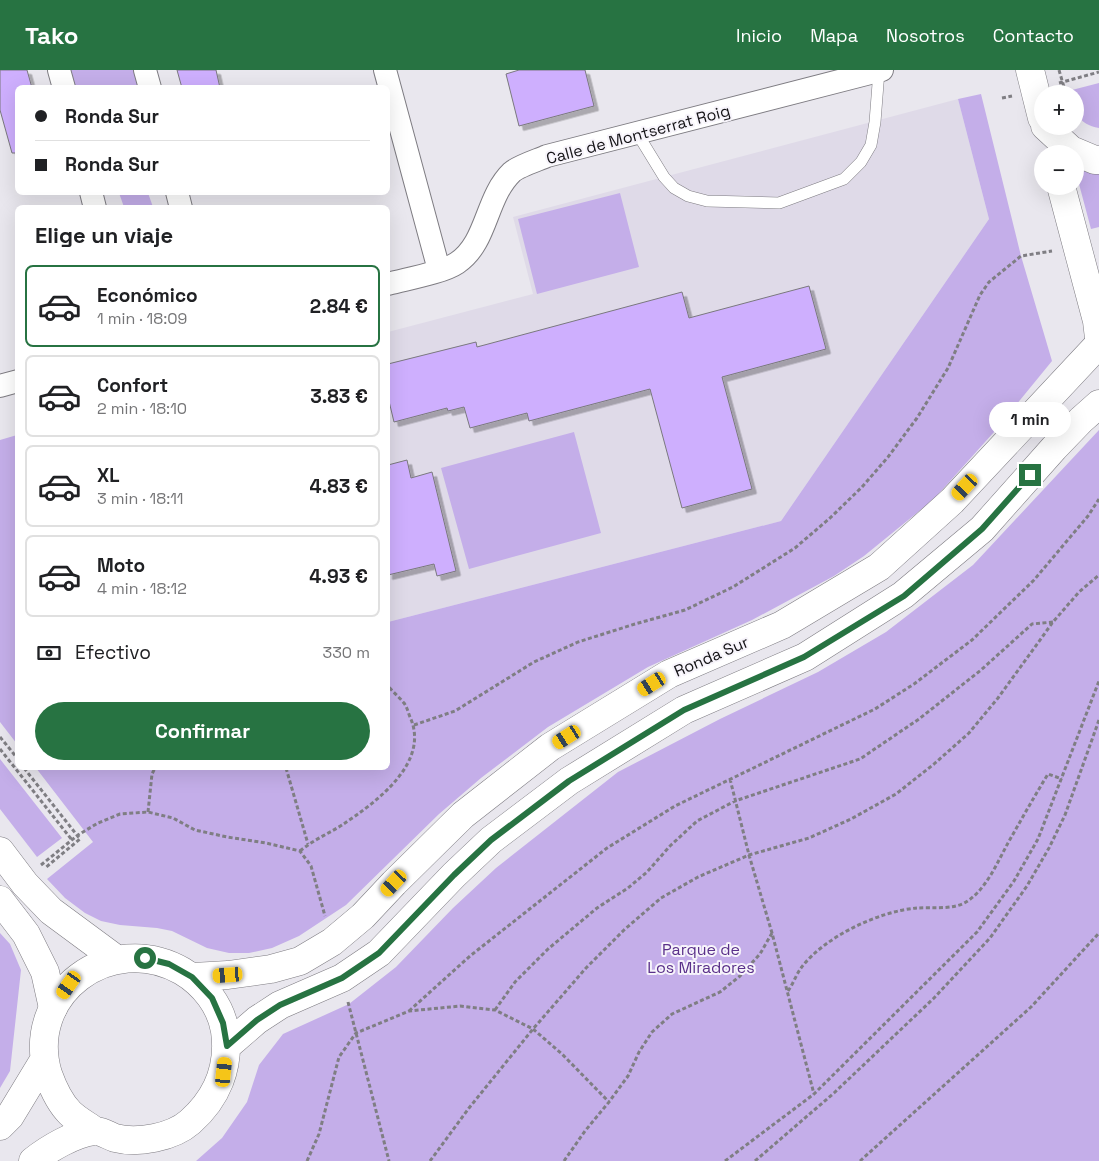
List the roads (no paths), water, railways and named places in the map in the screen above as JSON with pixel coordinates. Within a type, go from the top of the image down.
[{"type":"main road","points":[[1030,70],[1034,86]]},
{"type":"main road","points":[[1055,135],[1071,150],[1099,160]]},
{"type":"main road","points":[[1063,195],[1097,321],[1099,338]]},
{"type":"main road","name":"Ronda Sur","points":[[192,977],[228,975],[271,969],[300,961],[332,942],[363,916],[463,815],[550,747],[669,674],[782,625],[879,567],[952,501],[1099,344]]},
{"type":"main road","points":[[227,1046],[257,1020],[280,1005],[342,978],[379,953],[454,875],[491,840],[569,781],[684,710],[804,657],[904,596],[982,529],[1054,448],[1099,404]]},
{"type":"main road","points":[[0,851],[25,884],[51,911],[116,959]]},
{"type":"main road","points":[[0,900],[26,934],[45,972],[53,1008]]},
{"type":"main road","points":[[145,958],[169,964],[192,977],[212,998],[223,1023],[227,1046],[224,1072],[212,1098],[189,1123],[166,1135],[141,1140],[116,1138],[95,1131],[70,1113],[54,1090],[44,1060],[44,1035],[53,1008],[69,985],[93,968],[116,959],[145,958]]},
{"type":"main road","points":[[0,1126],[10,1116],[44,1060]]},
{"type":"main road","points":[[33,1161],[70,1139],[95,1131]]},
{"type":"street","points":[[59,70],[63,85]]},
{"type":"street","points":[[145,70],[149,85]]},
{"type":"street","points":[[385,70],[389,85]]},
{"type":"street","name":"Calle de Montserrat Roig","points":[[390,283],[456,264],[478,240],[494,198],[513,171],[547,156],[881,70]]},
{"type":"street","points":[[390,89],[439,270]]},
{"type":"street","points":[[0,386],[15,382]]},
{"type":"lane","points":[[637,133],[664,177],[674,188],[688,196],[707,201],[779,203],[844,178],[861,162],[871,145],[881,70]]},
{"type":"park label","name":"Parque de Los Miradores","points":[[701,958]]}]
